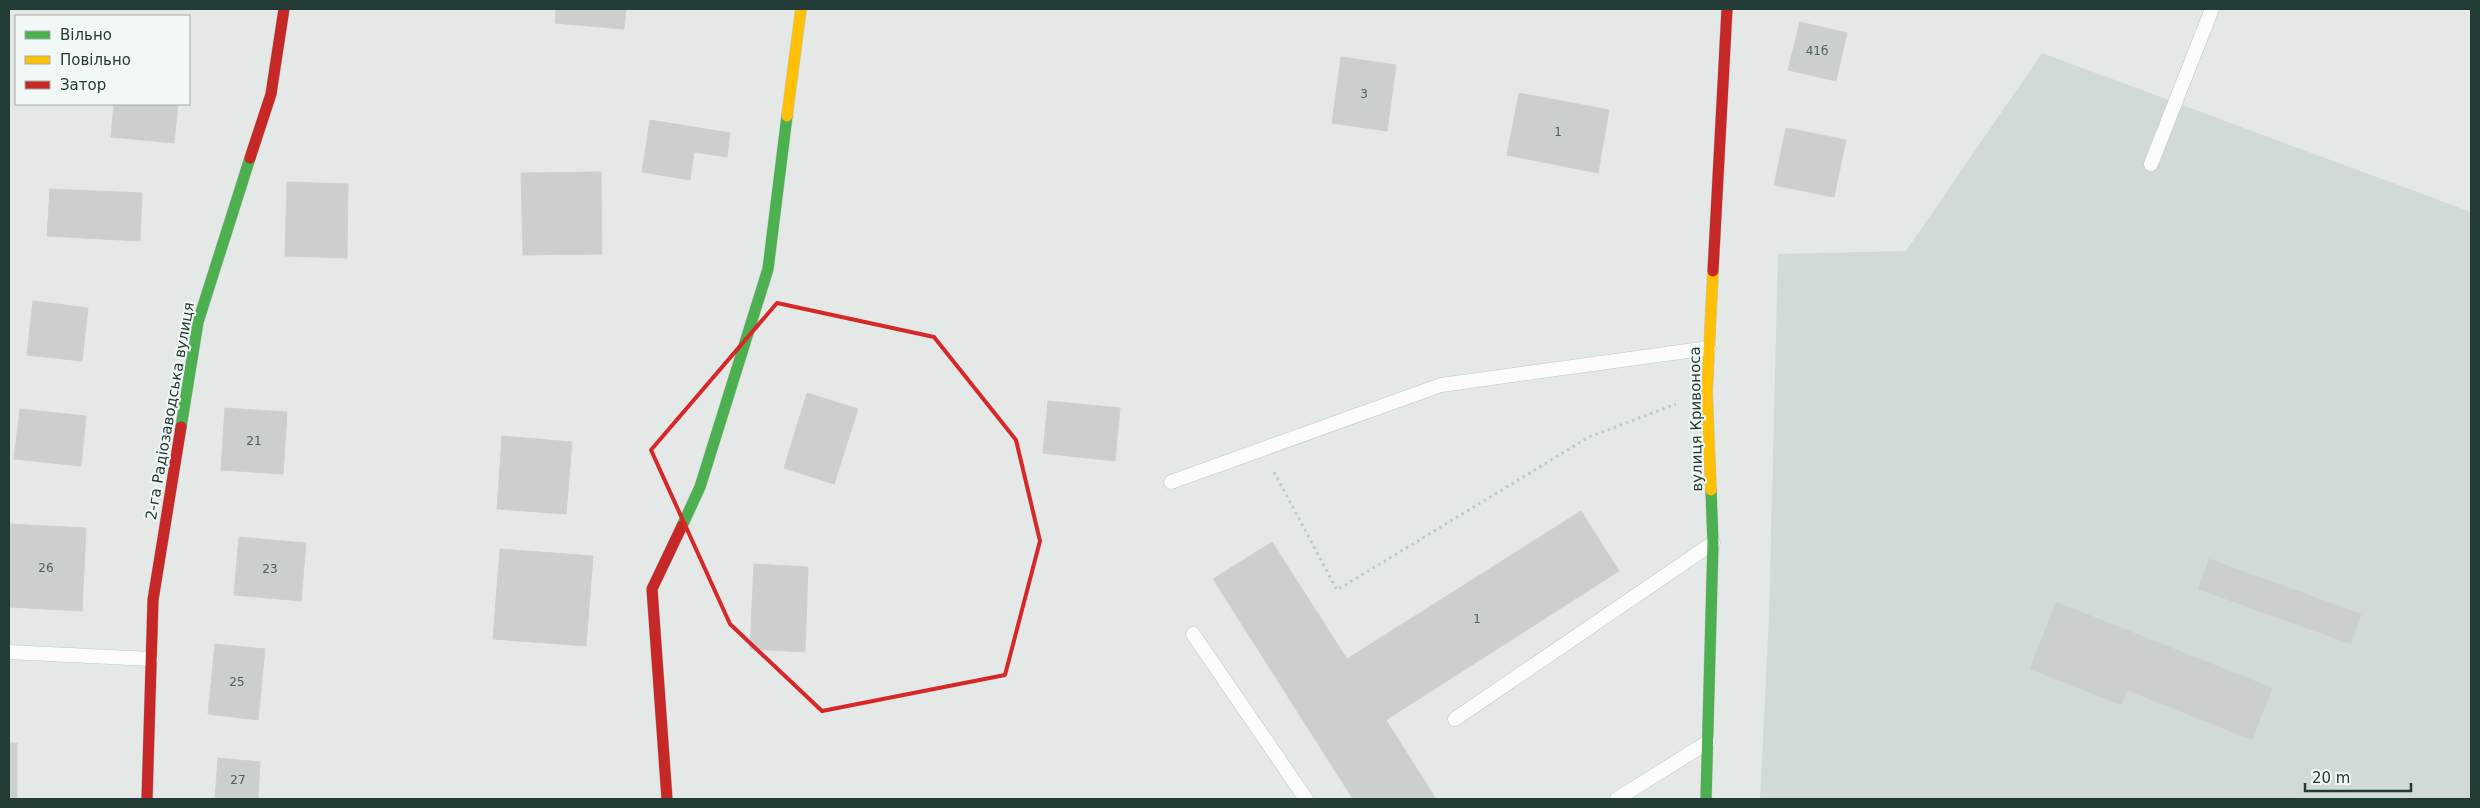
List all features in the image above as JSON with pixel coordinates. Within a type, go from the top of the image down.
[{"type":"street","name":"2-га Радіозаводська вулиця","points":[[147,799],[152,600],[198,322],[271,94],[284,9]]},
{"type":"street","points":[[667,799],[652,589],[700,487],[768,269],[801,9]]},
{"type":"street","name":"вулиця Кривоноса","points":[[1706,799],[1713,543],[1707,392],[1727,9]]},
{"type":"lane","points":[[2152,164],[2212,9]]},
{"type":"lane","points":[[1171,482],[1441,385],[1709,348]]},
{"type":"lane","points":[[1455,719],[1713,543]]},
{"type":"lane","points":[[1192,634],[1306,799]]},
{"type":"lane","points":[[9,652],[151,659]]},
{"type":"lane","points":[[1616,799],[1708,742]]},
{"type":"path","points":[[1262,450],[1337,590],[1589,436],[1707,392]]},
{"type":"highlighted area","points":[[777,303],[934,337],[1016,440],[1040,541],[1005,675],[822,711],[730,624],[651,450]]},
{"type":"shaded area","points":[[2042,53],[2471,212],[2471,799],[1760,799],[1769,616],[1778,254],[1906,251]]},
{"type":"building","points":[[556,9],[626,9],[624,29],[555,23]]},
{"type":"building","points":[[1800,22],[1847,33],[1836,81],[1788,70]]},
{"type":"building","points":[[1341,57],[1396,65],[1387,131],[1332,123]]},
{"type":"building","points":[[1519,93],[1609,110],[1598,173],[1507,155]]},
{"type":"building","points":[[114,105],[178,105],[174,143],[111,137]]},
{"type":"building","points":[[650,120],[730,133],[727,157],[694,152],[690,180],[642,172]]},
{"type":"building","points":[[1786,128],[1846,140],[1834,197],[1774,185]]},
{"type":"building","points":[[601,172],[602,254],[523,255],[521,173]]},
{"type":"building","points":[[287,182],[348,184],[347,258],[285,256]]},
{"type":"building","points":[[50,189],[142,193],[140,241],[47,236]]},
{"type":"building","points":[[33,301],[88,308],[82,361],[27,355]]},
{"type":"building","points":[[807,393],[858,409],[834,484],[784,468]]},
{"type":"building","points":[[1048,401],[1120,408],[1115,461],[1043,453]]},
{"type":"building","points":[[225,408],[287,412],[283,474],[221,470]]},
{"type":"building","points":[[20,409],[86,416],[81,466],[14,459]]},
{"type":"building","points":[[502,436],[572,442],[566,514],[497,509]]},
{"type":"building","points":[[1581,511],[1619,571],[1386,720],[1436,799],[1353,799],[1213,579],[1272,542],[1347,659]]},
{"type":"building","points":[[9,524],[86,528],[82,611],[9,607]]},
{"type":"building","points":[[239,537],[306,543],[301,601],[234,595]]},
{"type":"building","points":[[500,549],[593,556],[586,646],[493,639]]},
{"type":"building","points":[[2209,559],[2361,614],[2351,644],[2198,589]]},
{"type":"building","points":[[754,564],[808,567],[805,652],[750,649]]},
{"type":"building","points":[[2056,602],[2272,688],[2252,740],[2127,690],[2121,705],[2030,669]]},
{"type":"building","points":[[215,644],[265,649],[258,720],[208,714]]},
{"type":"building","points":[[9,743],[17,743],[17,799],[9,799]]},
{"type":"building","points":[[218,758],[260,762],[258,799],[215,799]]},
{"type":"traffic: fast","points":[[682,526],[700,487],[768,269],[787,116]]},
{"type":"traffic: fast","points":[[181,427],[198,322],[250,158]]},
{"type":"traffic: fast","points":[[1706,799],[1713,543],[1711,490]]},
{"type":"traffic: slow","points":[[787,116],[801,9]]},
{"type":"traffic: slow","points":[[1711,490],[1707,392],[1713,271]]},
{"type":"traffic: jam","points":[[250,158],[271,94],[284,9]]},
{"type":"traffic: jam","points":[[1713,271],[1727,9]]},
{"type":"traffic: jam","points":[[147,799],[153,600],[181,427]]},
{"type":"traffic: jam","points":[[667,799],[652,589],[682,526]]}]
